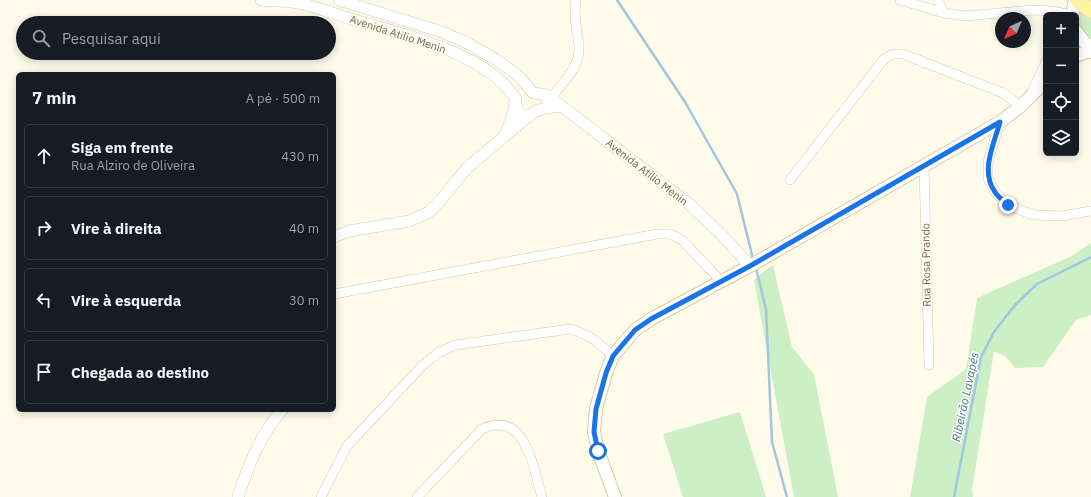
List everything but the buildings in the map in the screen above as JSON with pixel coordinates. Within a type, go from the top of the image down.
[{"type":"main road","points":[[1073,12],[1076,0],[1091,11]]},
{"type":"main road","points":[[1079,36],[1091,47]]},
{"type":"main road","points":[[1079,55],[1091,52]]},
{"type":"main road","points":[[615,497],[598,451],[594,432],[596,409],[606,373],[613,356],[635,330],[651,319],[754,264],[1000,122],[1021,106],[1043,83]]},
{"type":"street","name":"Avenida Atilio Menin","points":[[261,0],[302,4],[398,32],[440,47],[486,69],[496,77],[508,88],[519,112],[524,115],[537,112]]},
{"type":"street","name":"Avenida Atilio Menin","points":[[339,0],[442,32],[467,43],[495,59],[515,73],[533,93]]},
{"type":"street","points":[[336,235],[349,231],[409,221],[429,212],[440,201],[466,168],[537,112],[551,98],[576,63],[579,48],[574,9],[576,0]]},
{"type":"street","points":[[900,0],[944,13],[966,16],[1032,10],[1057,12]]},
{"type":"street","points":[[938,0],[944,13]]},
{"type":"street","points":[[790,180],[884,59],[892,54],[903,54],[1003,93],[1021,106]]},
{"type":"street","points":[[1032,94],[1043,69]]},
{"type":"street","points":[[504,138],[513,114],[515,101],[521,94],[527,92],[533,93],[537,98],[537,112]]},
{"type":"street","name":"Avenida Atílio Menin","points":[[533,93],[547,95],[688,203],[754,264]]},
{"type":"street","points":[[537,112],[552,107],[562,106]]},
{"type":"street","points":[[1000,122],[988,162],[988,178],[995,192],[1008,205],[1033,215],[1062,216],[1091,211]]},
{"type":"street","name":"Rua Rosa Prando","points":[[924,166],[929,365]]},
{"type":"street","points":[[336,294],[658,234],[670,234],[682,240],[721,281]]},
{"type":"street","points":[[321,497],[347,446],[423,365],[438,353],[455,345],[570,329],[584,333],[613,356]]},
{"type":"street","points":[[238,497],[248,466],[262,439],[281,412]]},
{"type":"street","points":[[417,497],[482,429],[492,424],[502,424],[512,428],[521,436],[526,445],[542,497]]},
{"type":"green space","points":[[1079,7],[1091,16],[1091,44],[1083,35],[1079,27]]},
{"type":"green space","points":[[1091,243],[1091,315],[1076,320],[1043,367],[1015,368],[1006,357],[994,351],[972,490],[973,497],[910,497],[927,397],[966,369],[977,298],[1072,256]]},
{"type":"green space","points":[[773,265],[792,347],[814,374],[838,497],[794,497],[754,280]]},
{"type":"green space","points":[[740,412],[766,497],[683,497],[663,434]]},
{"type":"waterway","points":[[617,0],[685,102],[737,194],[753,259]]},
{"type":"waterway","name":"Ribeirão Lavapés","points":[[954,497],[981,357],[994,332],[1016,304],[1037,284],[1091,257]]},
{"type":"waterway","points":[[756,268],[766,309],[772,442],[787,497]]},
{"type":"route","points":[[598,451],[594,432],[596,409],[606,373],[613,356],[622,344],[635,330],[651,319],[752,265],[1000,122],[988,162],[988,178],[995,192],[1008,205]]}]
